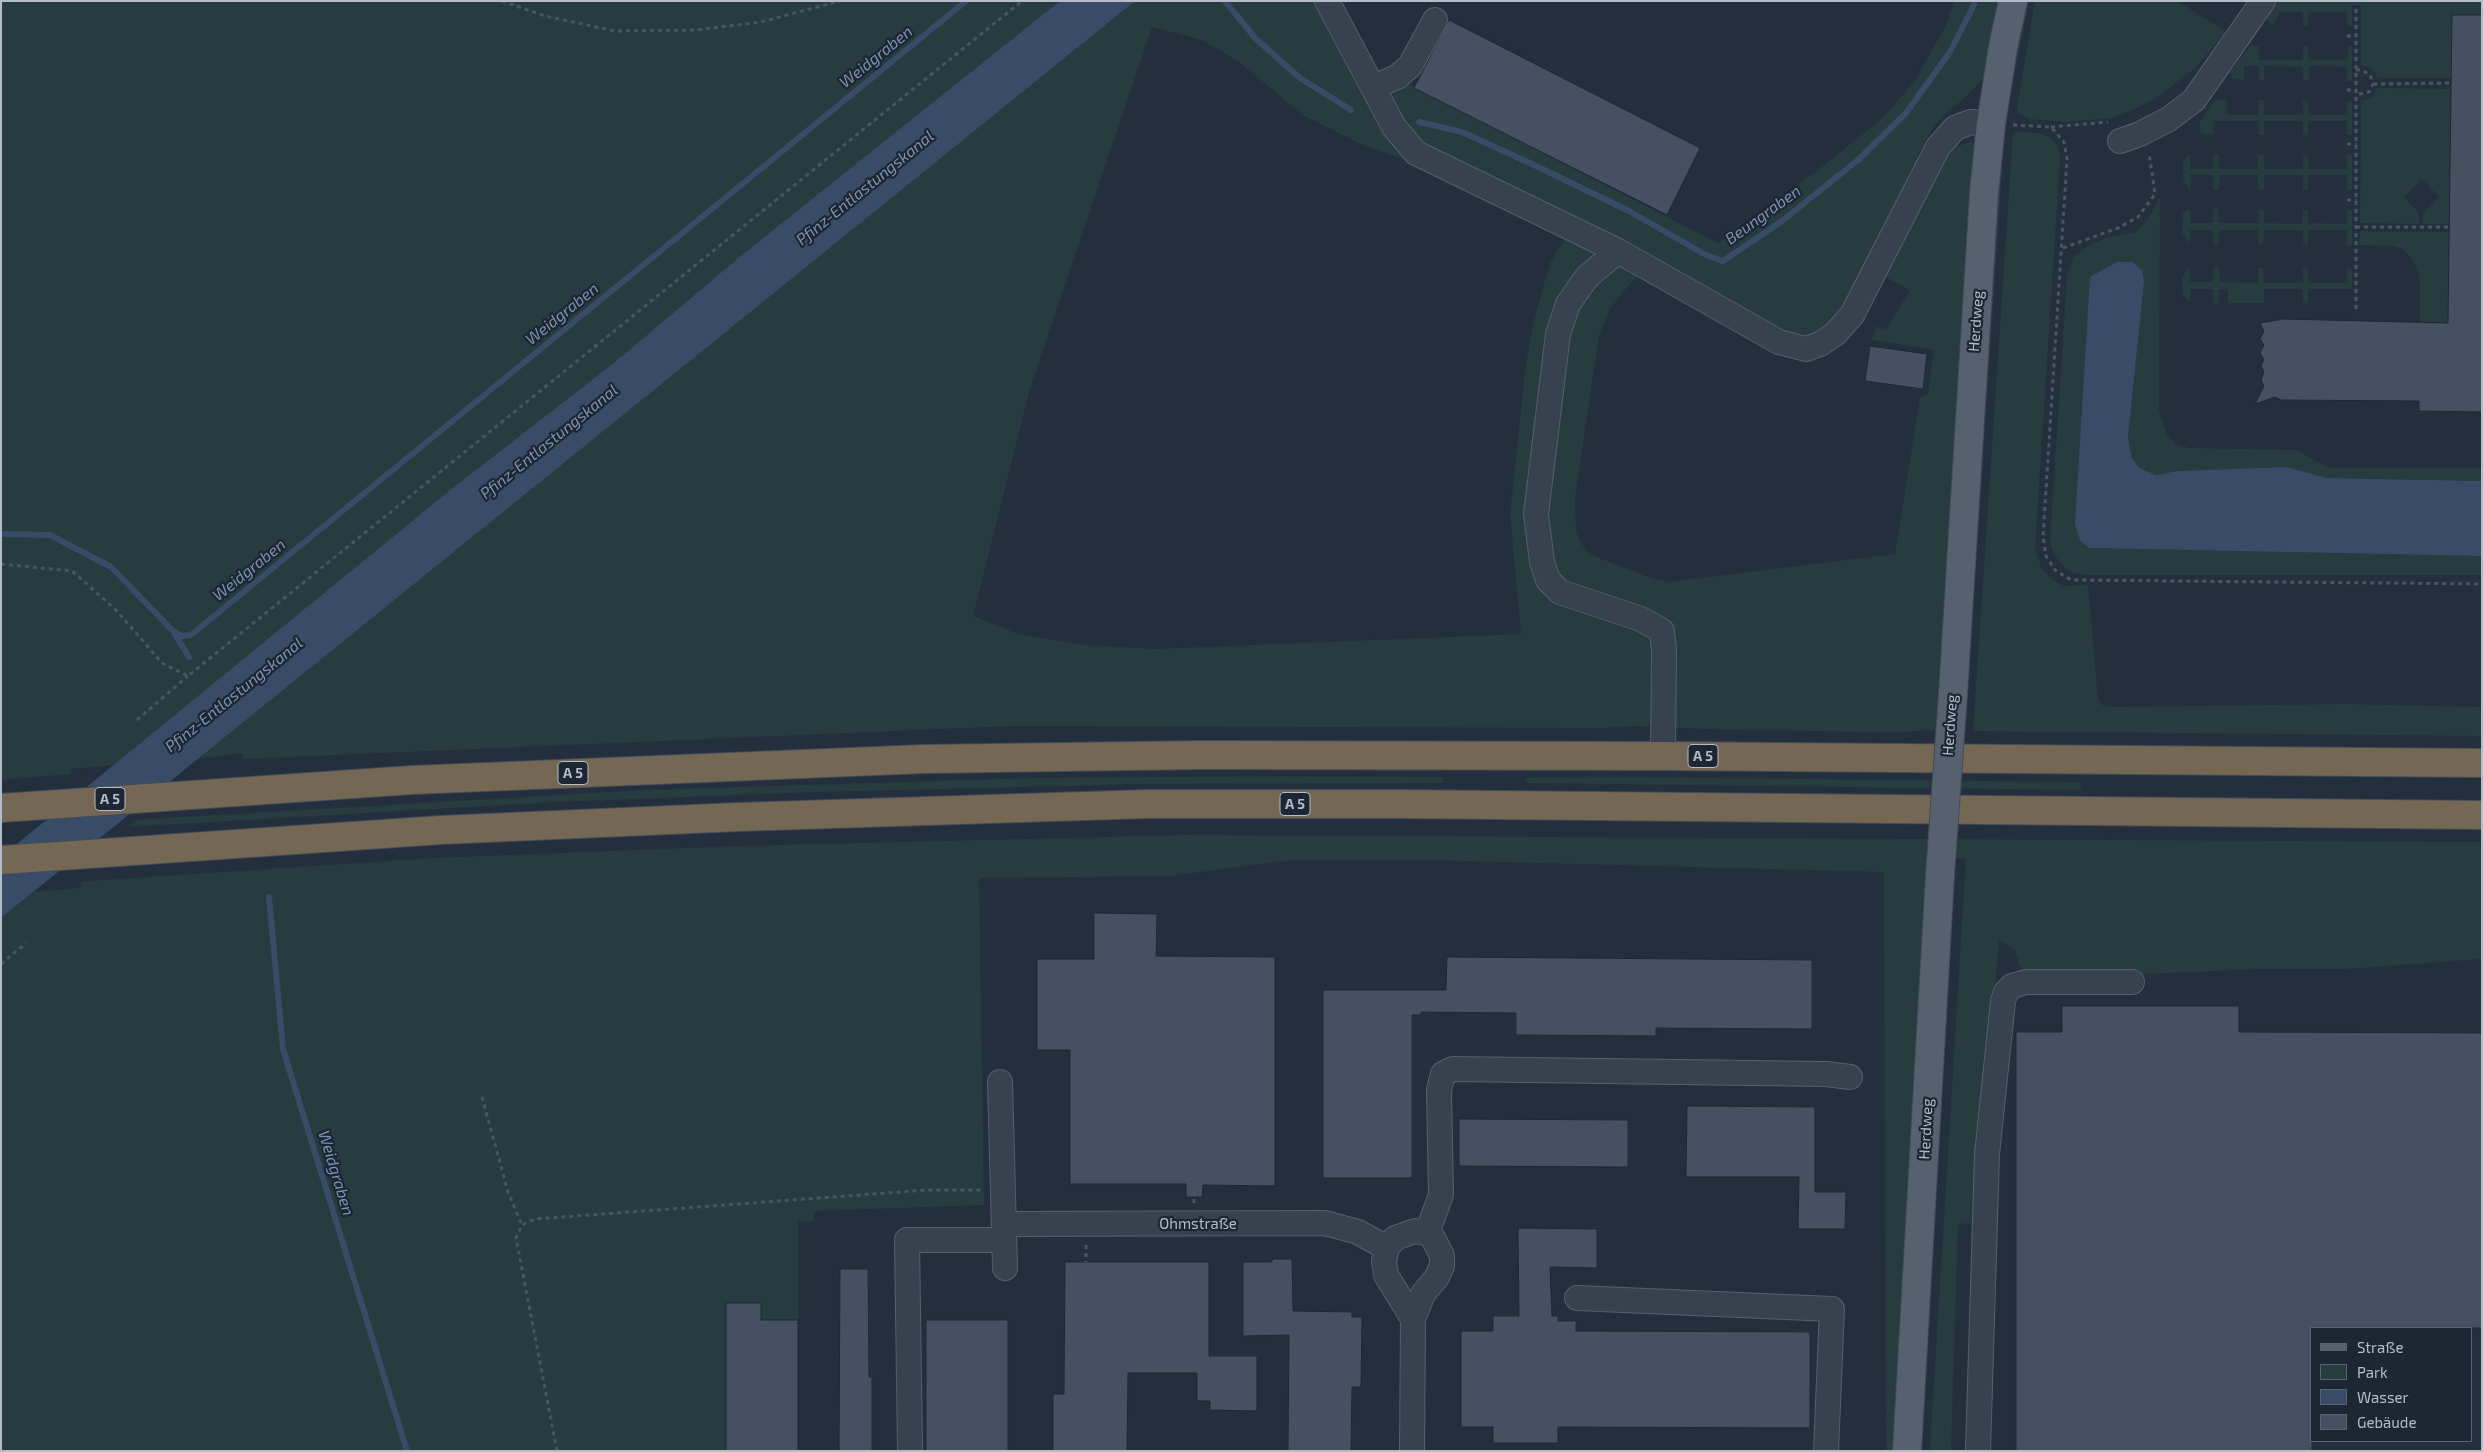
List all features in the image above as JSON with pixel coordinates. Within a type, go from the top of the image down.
[{"type":"highway","name":"A 5","points":[[1,808],[165,795],[412,780],[924,759],[1201,755],[1663,756],[2482,763]]},
{"type":"highway","name":"A 5","points":[[1,860],[109,851],[441,830],[738,817],[1148,804],[1396,804],[2482,815]]},
{"type":"main road","name":"Herdweg","points":[[1907,1451],[1940,875],[1984,193],[1991,124],[2003,48],[2013,1]]},
{"type":"street","points":[[1327,1],[1394,127],[1416,153],[1618,251],[1779,342],[1806,349],[1820,344],[1835,334],[1852,315],[1938,147],[1955,128],[1971,122],[1991,124]]},
{"type":"street","points":[[2130,137],[2183,110],[2194,100],[2263,1]]},
{"type":"street","points":[[1373,86],[1397,76],[1410,66],[1435,20]]},
{"type":"street","points":[[1618,251],[1587,277],[1568,304],[1558,334],[1536,514],[1542,562],[1548,580],[1560,592],[1641,619],[1662,632],[1664,650],[1663,756]]},
{"type":"street","points":[[1978,1451],[1988,1154],[2006,992],[2012,986],[2026,982],[2132,982]]},
{"type":"street","points":[[1427,1233],[1441,1195],[1439,1090],[1443,1074],[1453,1069],[1826,1074],[1850,1077]]},
{"type":"street","points":[[1000,1082],[1005,1268]]},
{"type":"street","name":"Ohmstraße","points":[[910,1451],[906,1240],[1004,1232],[1325,1223],[1358,1232],[1387,1248]]},
{"type":"street","points":[[1412,1451],[1413,1319],[1423,1294],[1437,1277],[1442,1266],[1442,1256],[1434,1238],[1427,1233],[1415,1231],[1404,1233],[1395,1238],[1387,1248],[1384,1262],[1386,1275],[1413,1319]]},
{"type":"street","points":[[1577,1298],[1832,1308],[1826,1451]]},
{"type":"path","points":[[502,1],[545,16],[615,32],[696,30],[761,22],[840,1]]},
{"type":"path","points":[[137,720],[188,676],[1022,1]]},
{"type":"path","points":[[2356,6],[2356,309]]},
{"type":"path","points":[[2347,36],[2356,36]]},
{"type":"path","points":[[2356,70],[2362,70],[2370,75],[2373,84]]},
{"type":"path","points":[[2373,84],[2451,82]]},
{"type":"path","points":[[2356,95],[2365,95],[2373,84]]},
{"type":"path","points":[[2347,90],[2356,90]]},
{"type":"path","points":[[1991,124],[2051,128],[2074,124]]},
{"type":"path","points":[[2051,128],[2064,142],[2067,159],[2063,248],[2043,537],[2046,556],[2055,570],[2071,580],[2482,584]]},
{"type":"path","points":[[2063,248],[2118,228],[2138,217],[2155,194],[2152,159],[2130,137]]},
{"type":"path","points":[[2347,144],[2356,144]]},
{"type":"path","points":[[2347,200],[2356,200]]},
{"type":"path","points":[[2356,227],[2449,227]]},
{"type":"path","points":[[1,564],[72,571],[116,610],[162,663],[188,676]]},
{"type":"path","points":[[1,964],[26,943]]},
{"type":"path","points":[[482,1097],[508,1192],[522,1225]]},
{"type":"path","points":[[1194,1185],[1194,1208]]},
{"type":"path","points":[[557,1451],[516,1238],[522,1225],[535,1219],[917,1190],[1003,1190]]},
{"type":"green space","points":[[1,1],[1060,1],[743,254],[615,362],[454,487],[116,765],[70,769],[71,774],[1,780]]},
{"type":"green space","points":[[1135,1],[1319,1],[1388,94],[1407,83],[1718,243],[1818,170],[1885,116],[1916,79],[1945,27],[1954,1],[2005,1],[1985,77],[1964,99],[1949,110],[1933,128],[1918,155],[1916,175],[1831,329],[1796,341],[1643,271],[1620,295],[1609,311],[1599,335],[1575,498],[1576,531],[1579,540],[1586,550],[1594,556],[1653,579],[1669,582],[1895,554],[1920,398],[1928,394],[1934,350],[1872,340],[1876,326],[1886,330],[1910,290],[1881,275],[1945,159],[1956,147],[1972,141],[1976,145],[1942,685],[1938,685],[1936,730],[1898,732],[1730,730],[1637,726],[1603,728],[1011,726],[243,759],[241,753],[196,759]],"holes":[[[1152,27],[1202,40],[1239,62],[1303,115],[1365,146],[1449,174],[1569,232],[1551,261],[1533,324],[1526,364],[1510,514],[1521,634],[1156,649],[1086,645],[1018,634],[973,616],[1029,392]]]},
{"type":"green space","points":[[2026,1],[2029,1],[2009,104],[2007,98]]},
{"type":"green space","points":[[2035,1],[2177,1],[2227,32],[2194,69],[2153,100],[2137,108],[2113,118],[2067,122],[2028,119],[2018,113],[2017,107]]},
{"type":"green space","points":[[2277,1],[2482,1],[2482,15],[2452,15],[2451,78],[2378,78],[2371,68],[2361,65],[2361,5],[2352,5],[2352,26],[2347,26],[2347,12],[2309,12],[2308,26],[2303,26],[2303,12],[2280,12],[2272,26],[2267,18]]},
{"type":"green space","points":[[2250,46],[2259,46],[2259,60],[2303,60],[2303,46],[2308,46],[2309,60],[2347,60],[2348,46],[2352,46],[2352,81],[2347,81],[2347,67],[2309,66],[2309,81],[2303,80],[2303,67],[2264,66],[2264,80],[2259,80],[2259,66],[2244,66],[2244,80],[2233,79],[2230,72]]},
{"type":"green space","points":[[2377,88],[2451,89],[2449,224],[2423,224],[2423,213],[2439,197],[2422,179],[2404,197],[2419,213],[2419,224],[2360,223],[2361,101],[2372,98]]},
{"type":"green space","points":[[2215,100],[2227,100],[2227,115],[2258,115],[2259,100],[2264,100],[2264,115],[2303,115],[2303,100],[2308,101],[2309,115],[2347,115],[2347,101],[2352,101],[2352,135],[2347,135],[2347,121],[2308,121],[2308,135],[2303,135],[2303,121],[2264,121],[2264,135],[2259,135],[2258,121],[2214,121],[2213,135],[2204,134],[2199,131],[2200,121]]},
{"type":"green space","points":[[2013,132],[2040,133],[2051,138],[2058,146],[2060,159],[2035,548],[2041,567],[2051,579],[2064,586],[2088,585],[2098,699],[2102,705],[2113,707],[2345,704],[2482,707],[2482,736],[1973,731]]},
{"type":"green space","points":[[2004,142],[1968,686],[1964,686],[2000,156]]},
{"type":"green space","points":[[2190,154],[2190,169],[2213,169],[2213,155],[2219,154],[2219,169],[2258,169],[2258,155],[2264,155],[2264,169],[2303,169],[2303,155],[2308,155],[2309,169],[2347,169],[2347,155],[2352,155],[2352,190],[2347,190],[2347,175],[2308,175],[2308,190],[2303,190],[2303,175],[2264,175],[2264,190],[2258,190],[2258,175],[2220,175],[2219,190],[2213,190],[2213,175],[2191,174],[2190,190],[2183,180],[2183,164],[2185,158]]},
{"type":"green space","points":[[2160,197],[2159,411],[2167,435],[2176,444],[2189,448],[2295,450],[2330,468],[2482,468],[2482,481],[2326,478],[2287,467],[2177,471],[2156,475],[2140,468],[2132,459],[2128,437],[2144,282],[2090,548],[2482,556],[2482,575],[2085,575],[2068,571],[2061,564],[2053,553],[2050,542],[2067,277],[2073,257],[2086,247],[2106,238],[2137,232],[2148,219]]},
{"type":"green space","points":[[2190,209],[2190,223],[2213,223],[2213,209],[2218,209],[2219,223],[2258,223],[2259,210],[2264,209],[2264,223],[2302,224],[2303,210],[2308,210],[2308,223],[2347,224],[2347,210],[2352,210],[2352,245],[2347,245],[2347,230],[2308,230],[2308,245],[2303,245],[2303,230],[2264,230],[2263,245],[2258,244],[2258,230],[2219,230],[2219,244],[2213,244],[2213,230],[2190,230],[2190,244],[2182,233],[2183,212]]},
{"type":"green space","points":[[2360,231],[2449,232],[2448,323],[2420,322],[2420,277],[2414,263],[2404,250],[2395,246],[2359,245]]},
{"type":"green space","points":[[2190,268],[2190,282],[2213,282],[2213,268],[2219,268],[2220,282],[2258,282],[2258,268],[2263,268],[2264,283],[2303,283],[2303,268],[2308,268],[2308,283],[2347,283],[2347,268],[2352,269],[2352,289],[2308,289],[2308,303],[2303,303],[2302,289],[2264,289],[2264,303],[2228,303],[2228,289],[2219,289],[2219,303],[2213,303],[2213,289],[2190,289],[2190,303],[2183,295],[2182,278],[2186,270]]},
{"type":"green space","points":[[1444,777],[1443,783],[1144,784],[818,792],[555,802],[127,827],[136,820],[643,790],[1031,778]]},
{"type":"green space","points":[[1626,777],[2081,782],[2082,790],[1526,783],[1526,778]]},
{"type":"green space","points":[[1186,835],[2482,842],[2482,959],[2346,969],[2259,969],[2144,974],[2027,975],[2020,967],[2015,950],[1999,940],[1975,1223],[1958,1224],[1951,1451],[1930,1451],[1930,1448],[1966,858],[1928,859],[1896,1451],[1886,1451],[1884,872],[1424,860],[1291,860],[1170,876],[979,878],[984,1205],[814,1211],[814,1221],[798,1222],[798,1320],[761,1320],[761,1303],[726,1303],[726,1451],[1,1451],[1,918],[34,892],[80,888],[81,882],[102,880],[433,858],[738,846]]},
{"type":"water","name":"Pfinz-Entlastungskanal","points":[[1060,1],[1135,1],[1,918],[1,857],[454,487],[615,362],[743,254]]},
{"type":"water","points":[[2117,262],[2132,262],[2142,270],[2144,282],[2128,437],[2132,459],[2140,468],[2156,475],[2177,471],[2287,467],[2326,478],[2482,481],[2482,556],[2090,548],[2084,544],[2080,540],[2075,524],[2090,277]]},
{"type":"building","points":[[2452,15],[2482,15],[2482,412],[2419,411],[2419,401],[2281,400],[2275,397],[2255,404],[2264,386],[2261,380],[2264,372],[2261,366],[2264,359],[2260,353],[2264,345],[2260,339],[2264,331],[2260,323],[2283,319],[2448,323]]},
{"type":"building","points":[[1449,20],[1700,148],[1667,215],[1414,88]]},
{"type":"building","points":[[1870,346],[1927,354],[1923,389],[1865,381]]},
{"type":"building","points":[[1094,913],[1157,914],[1156,956],[1275,957],[1275,1186],[1203,1185],[1202,1197],[1186,1197],[1186,1184],[1070,1184],[1070,1050],[1037,1050],[1037,959],[1094,959]]},
{"type":"building","points":[[1447,957],[1812,960],[1812,1029],[1656,1028],[1656,1036],[1516,1035],[1516,1013],[1421,1012],[1421,1015],[1412,1015],[1412,1178],[1323,1178],[1323,990],[1446,990]]},
{"type":"building","points":[[2062,1006],[2239,1006],[2239,1032],[2482,1033],[2482,1328],[2310,1327],[2310,1442],[2312,1442],[2312,1451],[2016,1451],[2016,1032],[2062,1032]]},
{"type":"building","points":[[1687,1106],[1815,1107],[1815,1192],[1846,1192],[1845,1229],[1798,1229],[1799,1177],[1686,1177]]},
{"type":"building","points":[[1459,1119],[1628,1120],[1628,1167],[1459,1166]]},
{"type":"building","points":[[1518,1228],[1597,1229],[1597,1268],[1550,1267],[1552,1316],[1558,1316],[1558,1321],[1576,1321],[1576,1331],[1810,1332],[1810,1428],[1558,1427],[1558,1443],[1493,1443],[1493,1427],[1461,1427],[1461,1331],[1493,1331],[1493,1316],[1519,1316]]},
{"type":"building","points":[[1272,1259],[1292,1259],[1293,1311],[1352,1312],[1352,1317],[1362,1317],[1361,1387],[1352,1387],[1351,1451],[1288,1451],[1289,1335],[1243,1336],[1243,1262],[1272,1262]]},
{"type":"building","points":[[1065,1262],[1209,1262],[1209,1356],[1257,1356],[1257,1411],[1210,1410],[1210,1401],[1197,1401],[1197,1373],[1128,1373],[1127,1451],[1053,1451],[1053,1394],[1064,1394]]},
{"type":"building","points":[[840,1269],[868,1269],[869,1377],[872,1377],[872,1451],[839,1451]]},
{"type":"building","points":[[726,1303],[761,1303],[761,1320],[798,1320],[798,1451],[726,1451]]},
{"type":"building","points":[[926,1320],[1008,1320],[1008,1451],[926,1451]]},
{"type":"waterway","name":"Weidgraben","points":[[173,631],[182,636],[191,635],[966,1]]},
{"type":"waterway","name":"Weidgraben","points":[[1225,1],[1256,39],[1300,78],[1351,110]]},
{"type":"waterway","name":"Beungraben","points":[[1419,122],[1462,132],[1532,164],[1629,211],[1706,255],[1723,261],[1782,221],[1858,160],[1906,113],[1950,52],[1974,5]]},
{"type":"waterway","name":"Weidgraben","points":[[1,534],[50,535],[111,567],[173,631],[189,657]]},
{"type":"waterway","name":"Weidgraben","points":[[269,897],[283,1049],[407,1451]]}]
